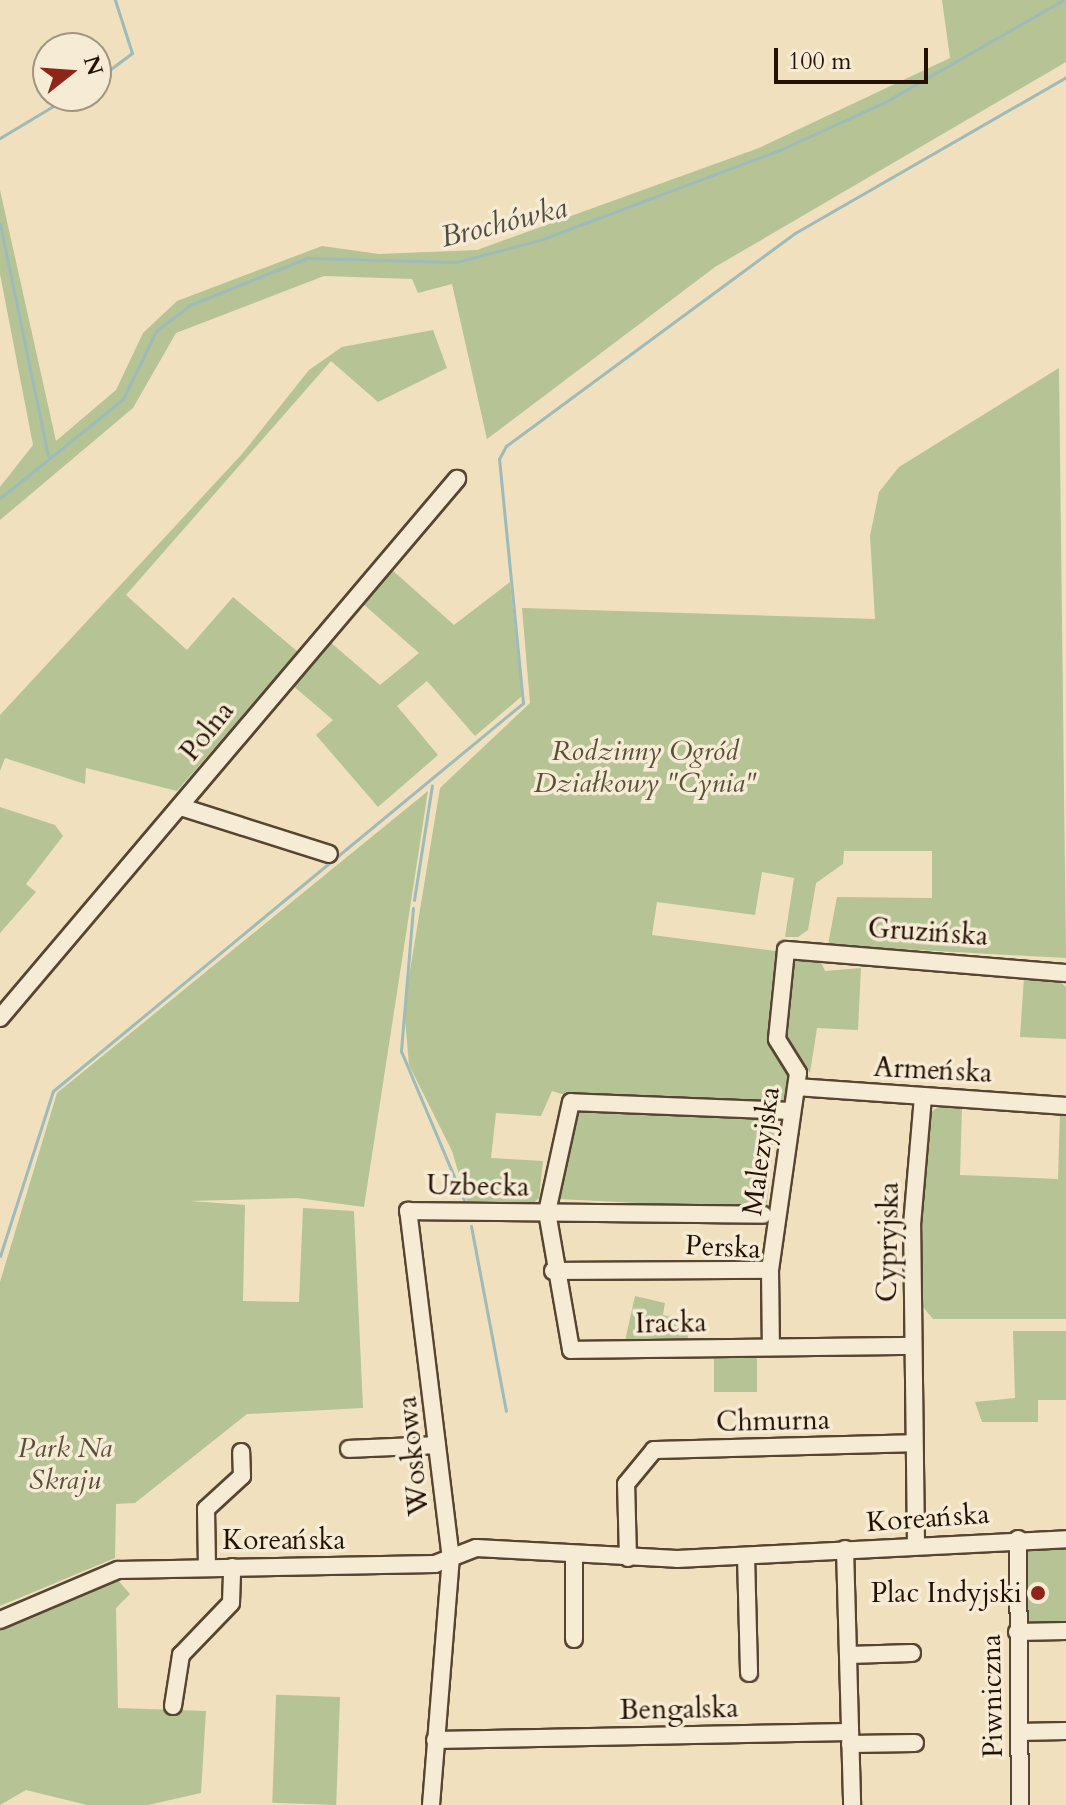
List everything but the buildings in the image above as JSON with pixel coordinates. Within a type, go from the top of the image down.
[{"type":"street","name":"Polna","points":[[0,1018],[457,479]]},
{"type":"street","points":[[181,807],[329,854]]},
{"type":"street","name":"Gruzińska","points":[[786,950],[1066,973]]},
{"type":"street","name":"Malezyjska","points":[[770,1270],[798,1073],[777,1039],[786,950]]},
{"type":"street","name":"Armeńska","points":[[796,1087],[1066,1106]]},
{"type":"street","name":"Cypryjska","points":[[913,1443],[912,1208],[923,1096]]},
{"type":"street","name":"Iracka","points":[[792,1111],[571,1102],[547,1212],[553,1271],[571,1350],[913,1346]]},
{"type":"street","name":"Uzbecka","points":[[408,1211],[763,1215]]},
{"type":"street","name":"Woskowa","points":[[408,1211],[451,1559],[431,1805]]},
{"type":"street","name":"Perska","points":[[553,1271],[770,1270],[771,1347]]},
{"type":"street","points":[[913,1443],[916,1544]]},
{"type":"street","name":"Chmurna","points":[[628,1558],[626,1484],[654,1450],[913,1443]]},
{"type":"street","points":[[349,1449],[437,1445]]},
{"type":"street","points":[[207,1566],[206,1509],[242,1476],[241,1452]]},
{"type":"street","name":"Piwniczna","points":[[1018,1539],[1020,1805]]},
{"type":"street","name":"Koreańska","points":[[0,1620],[118,1570],[451,1559],[485,1548],[574,1557],[628,1558],[746,1556],[916,1544],[1066,1539]]},
{"type":"street","points":[[845,1549],[852,1805]]},
{"type":"street","points":[[746,1556],[749,1673]]},
{"type":"street","points":[[574,1557],[574,1639]]},
{"type":"street","points":[[173,1706],[181,1655],[231,1603],[232,1567]]},
{"type":"street","points":[[1017,1632],[1066,1631]]},
{"type":"street","points":[[848,1655],[912,1653]]},
{"type":"street","points":[[1019,1732],[1066,1731]]},
{"type":"street","name":"Bengalska","points":[[435,1740],[510,1737],[850,1738],[915,1743]]},
{"type":"green space","points":[[942,0],[1066,0],[1066,62],[715,267],[487,439],[452,284],[418,293],[412,279],[324,276],[176,333],[133,408],[0,520],[0,487],[33,445],[0,274],[0,190],[56,441],[116,390],[143,333],[177,301],[322,246],[379,254],[477,250],[759,148],[950,58]]},
{"type":"green space","points":[[433,330],[447,368],[378,402],[331,361],[126,595],[187,650],[233,597],[298,652],[177,791],[86,768],[85,784],[5,758],[0,771],[0,715],[242,454],[309,370],[342,347]]},
{"type":"green space","name":"Rodzinny Ogród Działkowy \"Cynia\"","points":[[1059,368],[1066,958],[828,945],[837,897],[932,898],[932,851],[844,851],[843,864],[816,883],[808,930],[798,937],[785,937],[794,878],[762,872],[755,915],[657,902],[652,935],[783,952],[771,1037],[792,1075],[786,1105],[578,1099],[552,1091],[541,1116],[496,1113],[491,1158],[543,1161],[539,1198],[530,1206],[470,1211],[452,1151],[409,1065],[404,1007],[440,788],[530,703],[522,608],[875,619],[870,536],[879,492],[899,467]]},
{"type":"green space","points":[[391,569],[454,625],[510,582],[522,696],[475,736],[427,681],[397,706],[438,755],[378,807],[316,735],[333,720],[291,684],[329,641],[380,685],[419,653],[362,603]]},
{"type":"green space","name":"Park Na Skraju","points":[[428,791],[364,1207],[297,1198],[190,1201],[245,1205],[243,1301],[299,1302],[303,1208],[354,1211],[363,1408],[247,1414],[135,1503],[116,1504],[115,1558],[0,1606],[0,1282],[57,1093]]},
{"type":"green space","points":[[0,807],[55,825],[63,836],[26,884],[36,892],[0,933]]},
{"type":"green space","points":[[804,954],[819,957],[825,971],[861,968],[858,1030],[817,1028],[810,1073],[781,1033],[790,960]]},
{"type":"green space","points":[[1024,977],[1056,978],[1066,987],[1066,1039],[1020,1037]]},
{"type":"green space","points":[[939,1106],[962,1107],[960,1175],[1058,1179],[1060,1112],[1066,1114],[1066,1319],[933,1319],[923,1307],[922,1211],[930,1113]]},
{"type":"green space","points":[[582,1107],[776,1118],[767,1203],[757,1209],[559,1199],[570,1122]]},
{"type":"green space","points":[[635,1296],[665,1303],[663,1315],[692,1322],[687,1340],[625,1341]]},
{"type":"green space","points":[[1013,1331],[1066,1331],[1066,1400],[1038,1400],[1038,1422],[982,1422],[975,1402],[1015,1398]]},
{"type":"green space","points":[[714,1357],[757,1357],[757,1392],[714,1392]]},
{"type":"green space","points":[[1026,1542],[1066,1542],[1066,1627],[1026,1627]]},
{"type":"green space","points":[[117,1579],[130,1594],[116,1608],[118,1708],[206,1711],[201,1793],[148,1805],[87,1805],[26,1790],[0,1805],[0,1624]]},
{"type":"green space","points":[[276,1695],[340,1697],[336,1805],[272,1803]]},
{"type":"waterway","points":[[112,68],[132,53],[115,0]]},
{"type":"waterway","name":"Brochówka","points":[[0,498],[123,399],[156,331],[190,305],[307,258],[456,262],[540,240],[780,150],[885,102],[1063,0]]},
{"type":"waterway","points":[[0,1256],[53,1091],[523,703],[499,459],[506,446],[795,233],[1066,77]]},
{"type":"waterway","points":[[0,138],[43,112]]},
{"type":"waterway","points":[[0,224],[48,455]]},
{"type":"waterway","points":[[414,900],[432,785]]},
{"type":"waterway","points":[[413,908],[401,1051],[466,1205]]},
{"type":"waterway","points":[[769,1213],[776,1174]]},
{"type":"waterway","points":[[708,1222],[729,1223]]},
{"type":"waterway","points":[[471,1226],[506,1411]]},
{"type":"place","name":"Plac Indyjski","points":[[1038,1593]]}]
